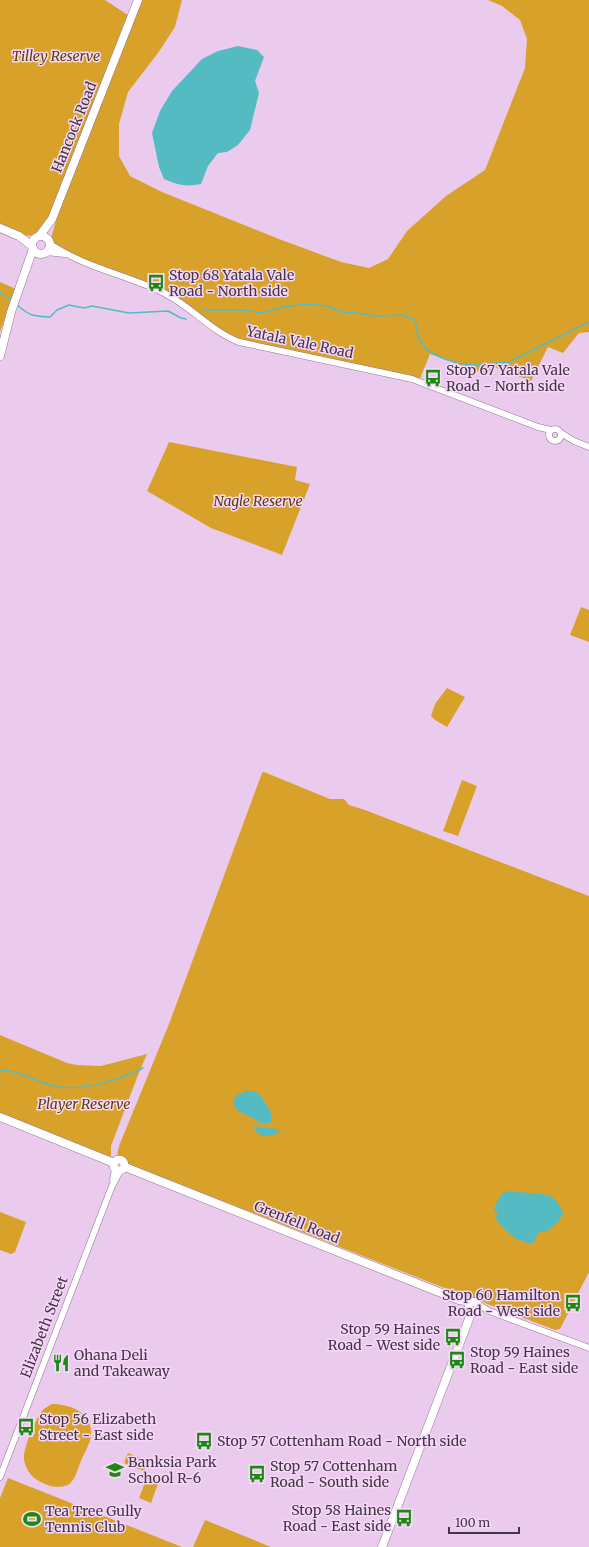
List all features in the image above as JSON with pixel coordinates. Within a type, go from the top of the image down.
[{"type":"main road","name":"Hancock Road","points":[[49,241],[52,219],[138,0]]},
{"type":"main road","name":"Hancock Road","points":[[38,236],[52,219]]},
{"type":"main road","points":[[0,228],[19,236],[36,252],[43,253]]},
{"type":"main road","points":[[19,236],[46,236],[49,241],[49,249],[34,261],[22,281]]},
{"type":"main road","points":[[0,334],[22,281],[33,240],[38,236]]},
{"type":"main road","points":[[0,356],[13,305]]},
{"type":"main road","name":"Grenfell Road","points":[[0,1117],[119,1167],[474,1307]]},
{"type":"main road","points":[[382,1547],[474,1307]]},
{"type":"street","name":"Yatala Vale Road","points":[[49,241],[68,255],[162,292],[179,302],[223,335],[239,342],[412,379],[538,427],[550,433]]},
{"type":"street","name":"Yatala Vale Road","points":[[43,253],[68,255]]},
{"type":"street","points":[[558,429],[560,436],[557,440],[553,440],[550,433],[558,429]]},
{"type":"street","points":[[560,436],[589,447]]},
{"type":"street","name":"Elizabeth Street","points":[[0,1478],[119,1167]]},
{"type":"street","name":"Grenfell Road","points":[[474,1307],[489,1311],[589,1348]]},
{"type":"green space","name":"Tilley Reserve","points":[[0,0],[105,0],[131,17],[138,0],[182,0],[175,27],[158,53],[128,92],[119,124],[119,156],[130,176],[162,192],[279,239],[341,262],[369,268],[388,259],[407,231],[446,196],[485,170],[525,68],[527,39],[520,20],[502,6],[488,0],[589,0],[589,332],[579,333],[563,353],[548,347],[531,381],[494,367],[491,376],[430,354],[419,381],[231,339],[174,299],[62,254],[50,242],[67,181],[40,235],[19,236],[0,228]]},
{"type":"green space","points":[[0,282],[16,289],[0,332]]},
{"type":"green space","name":"Nagle Reserve","points":[[169,442],[297,467],[295,480],[310,484],[282,555],[211,528],[147,491]]},
{"type":"green space","points":[[581,607],[589,610],[589,642],[570,635]]},
{"type":"green space","points":[[447,688],[465,697],[447,727],[431,716],[435,704]]},
{"type":"green space","points":[[264,772],[330,799],[344,799],[349,805],[589,896],[589,1272],[560,1329],[555,1330],[487,1304],[477,1298],[470,1298],[128,1164],[124,1159],[117,1156],[119,1146],[169,1024],[262,773]]},
{"type":"green space","points":[[462,780],[477,786],[458,836],[443,831]]},
{"type":"green space","name":"Player Reserve","points":[[0,1035],[67,1063],[77,1065],[101,1066],[147,1054],[111,1146],[111,1157],[0,1113]]},
{"type":"green space","points":[[0,1212],[26,1222],[15,1252],[11,1254],[0,1250]]},
{"type":"green space","points":[[52,1404],[59,1404],[79,1411],[85,1416],[91,1428],[89,1442],[74,1477],[68,1485],[60,1487],[49,1486],[36,1479],[27,1469],[24,1459],[28,1441],[37,1418],[44,1409]]},
{"type":"green space","points":[[128,1453],[148,1461],[144,1471],[124,1463]]},
{"type":"green space","points":[[147,1477],[159,1481],[151,1503],[139,1498]]},
{"type":"green space","points":[[8,1478],[182,1547],[0,1547],[0,1498]]},
{"type":"green space","points":[[205,1520],[271,1547],[193,1547]]},
{"type":"shaded area","points":[[238,46],[257,50],[264,57],[255,81],[259,93],[250,130],[238,145],[227,152],[218,153],[208,166],[201,184],[182,185],[164,179],[159,167],[152,133],[160,111],[172,91],[202,59],[218,51]]},
{"type":"shaded area","points":[[246,1091],[254,1091],[260,1095],[270,1110],[272,1118],[270,1123],[260,1123],[241,1113],[237,1109],[233,1101],[237,1095]]},
{"type":"shaded area","points":[[254,1126],[277,1129],[280,1131],[273,1135],[262,1136],[255,1131]]},
{"type":"shaded area","points":[[507,1191],[549,1195],[558,1203],[563,1214],[552,1227],[546,1231],[539,1232],[533,1243],[522,1241],[506,1231],[495,1217],[497,1212],[494,1211],[497,1202],[502,1194]]},
{"type":"waterway","points":[[0,292],[13,301]]},
{"type":"waterway","points":[[204,310],[243,310],[262,313],[283,307],[308,304],[327,306],[344,313],[352,312],[375,316],[403,315],[415,320],[419,339],[427,350],[442,358],[457,363],[472,365],[509,362],[589,322]]},
{"type":"waterway","points":[[17,305],[29,313],[44,317],[50,317],[57,310],[69,305],[84,308],[92,306],[129,313],[168,311],[186,319]]},
{"type":"waterway","points":[[0,1070],[20,1073],[50,1085],[73,1088],[85,1087],[110,1081],[143,1068]]},
{"type":"place","name":"Stop 68 Yatala Vale Road - North side","points":[[156,283]]},
{"type":"place","name":"Stop 67 Yatala Vale Road - North side","points":[[433,378]]},
{"type":"place","name":"Stop 60 Hamilton Road - West side","points":[[573,1303]]},
{"type":"place","name":"Stop 59 Haines Road - West side","points":[[453,1337]]},
{"type":"place","name":"Stop 59 Haines Road - East side","points":[[457,1360]]},
{"type":"place","name":"Ohana Deli and Takeaway","points":[[61,1363]]},
{"type":"place","name":"Stop 56 Elizabeth Street - East side","points":[[26,1427]]},
{"type":"place","name":"Stop 57 Cottenham Road - North side","points":[[204,1441]]},
{"type":"place","name":"Banksia Park School R-6","points":[[115,1470]]},
{"type":"place","name":"Stop 57 Cottenham Road - South side","points":[[257,1474]]},
{"type":"place","name":"Stop 58 Haines Road - East side","points":[[404,1518]]},
{"type":"place","name":"Tea Tree Gully Tennis Club","points":[[32,1519]]}]
